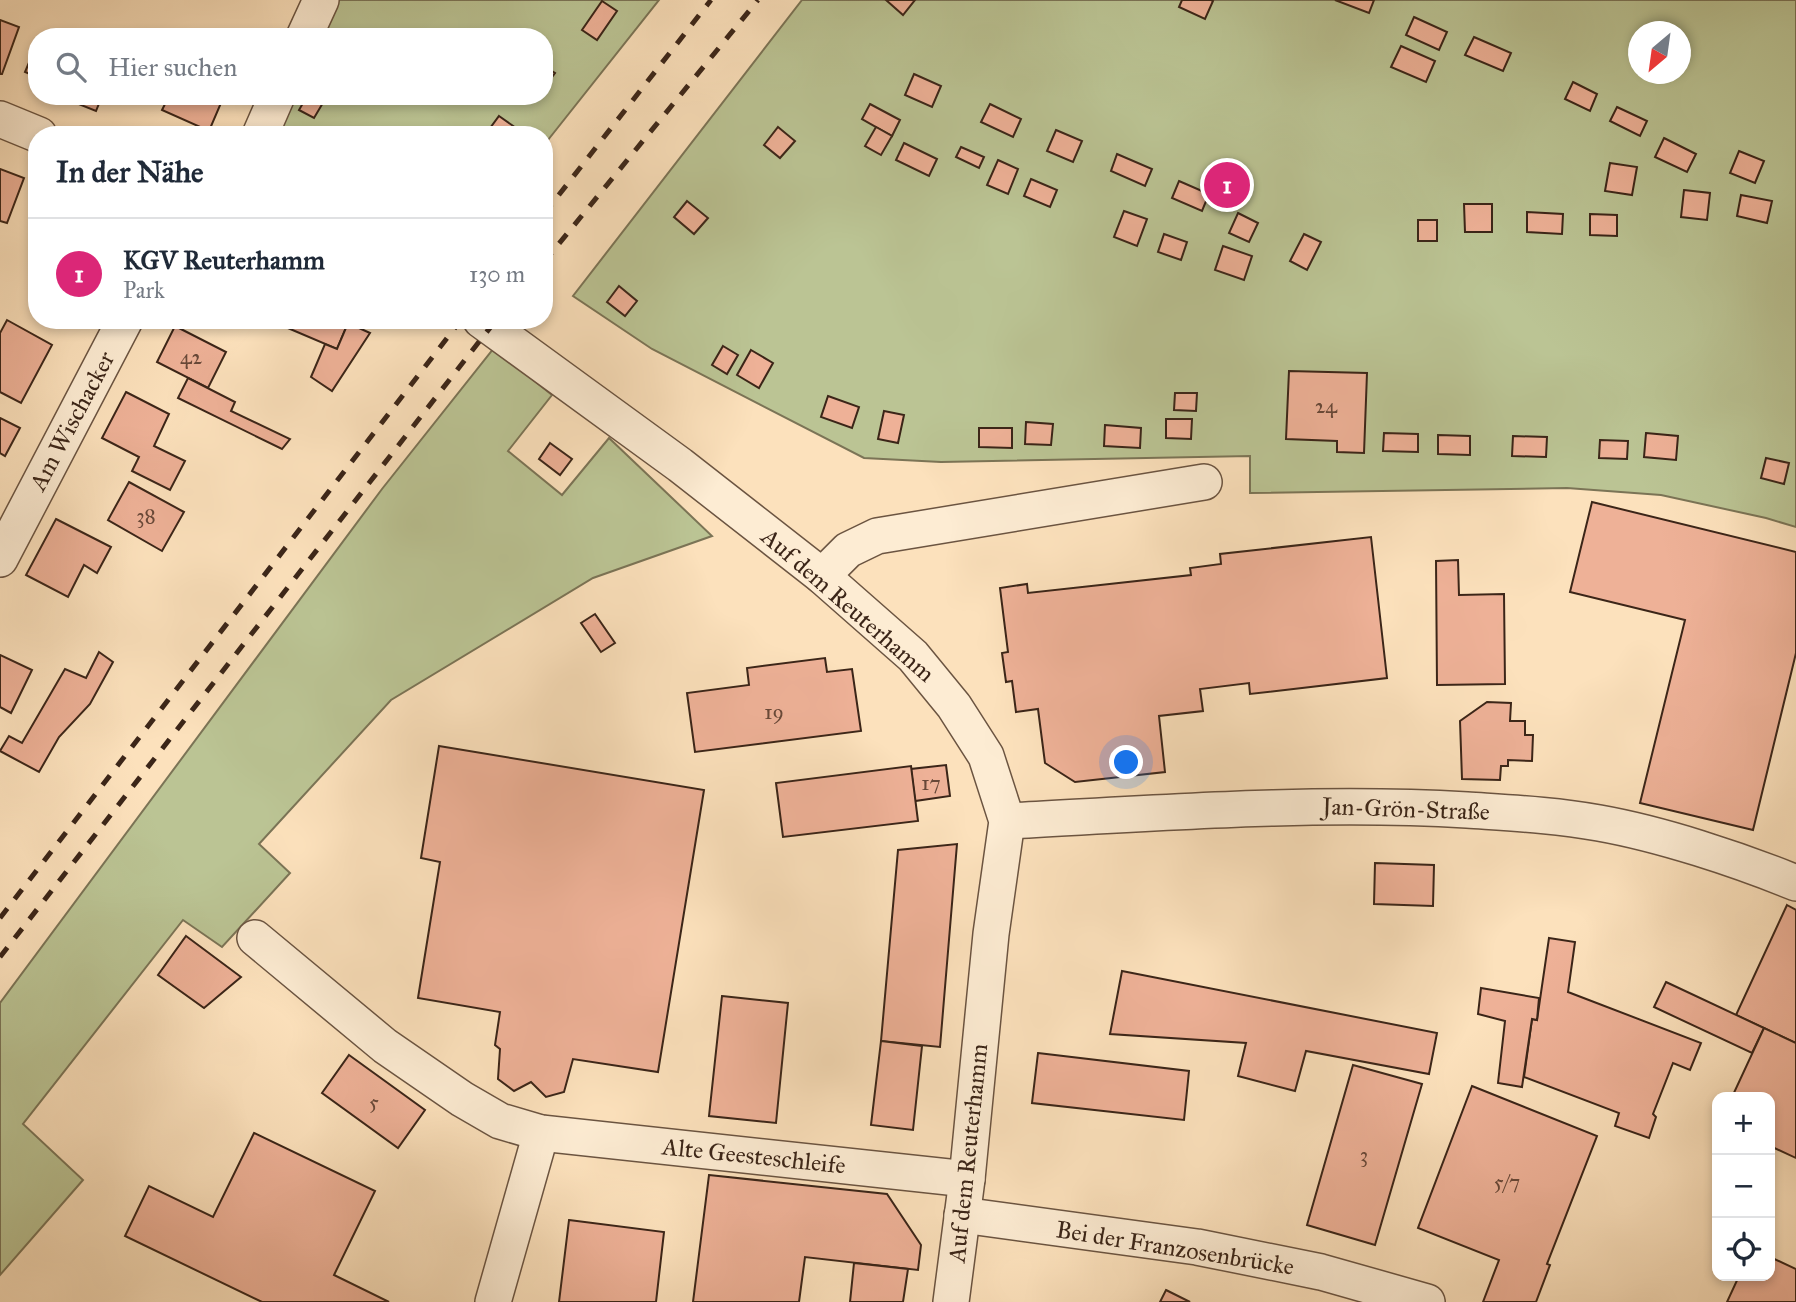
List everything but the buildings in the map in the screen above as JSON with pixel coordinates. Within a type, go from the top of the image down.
[{"type":"street","points":[[308,28],[321,0]]},
{"type":"street","points":[[264,126],[273,105]]},
{"type":"street","points":[[0,120],[28,131]]},
{"type":"street","name":"Am Wischacker","points":[[0,559],[120,329]]},
{"type":"street","name":"Auf dem Reuterhamm","points":[[493,329],[680,465],[822,576],[913,656],[954,705],[986,756],[1007,821],[991,934],[967,1179],[951,1302]]},
{"type":"street","points":[[822,576],[848,550],[877,536],[1204,482]]},
{"type":"street","name":"Jan-Grön-Straße","points":[[1007,821],[1310,805],[1434,808],[1546,815],[1600,823],[1656,838],[1796,883]]},
{"type":"street","name":"Alte Geesteschleife","points":[[255,939],[385,1046],[462,1099],[500,1121],[541,1133],[967,1179]]},
{"type":"street","points":[[493,1302],[541,1133]]},
{"type":"street","name":"Bei der Franzosenbrücke","points":[[962,1215],[1197,1247],[1321,1272],[1427,1302]]},
{"type":"green space","points":[[336,0],[659,0],[553,134],[553,126],[277,126],[287,105],[553,105],[553,28],[323,28]]},
{"type":"green space","points":[[802,0],[1796,0],[1796,527],[1661,495],[1567,488],[1250,493],[1250,456],[941,462],[864,458],[652,349],[573,296]]},
{"type":"green space","points":[[494,348],[552,395],[508,451],[562,495],[609,438],[712,536],[593,578],[391,700],[259,844],[290,873],[222,947],[183,920],[23,1124],[83,1180],[0,1275],[0,1003],[382,489]]},
{"type":"railway","points":[[553,202],[711,0]]},
{"type":"railway","points":[[553,251],[758,0]]},
{"type":"railway","points":[[0,918],[454,329]]},
{"type":"railway","points":[[0,957],[489,329]]},
{"type":"place","name":"KGV Reuterhamm","points":[[1227,185]]}]
